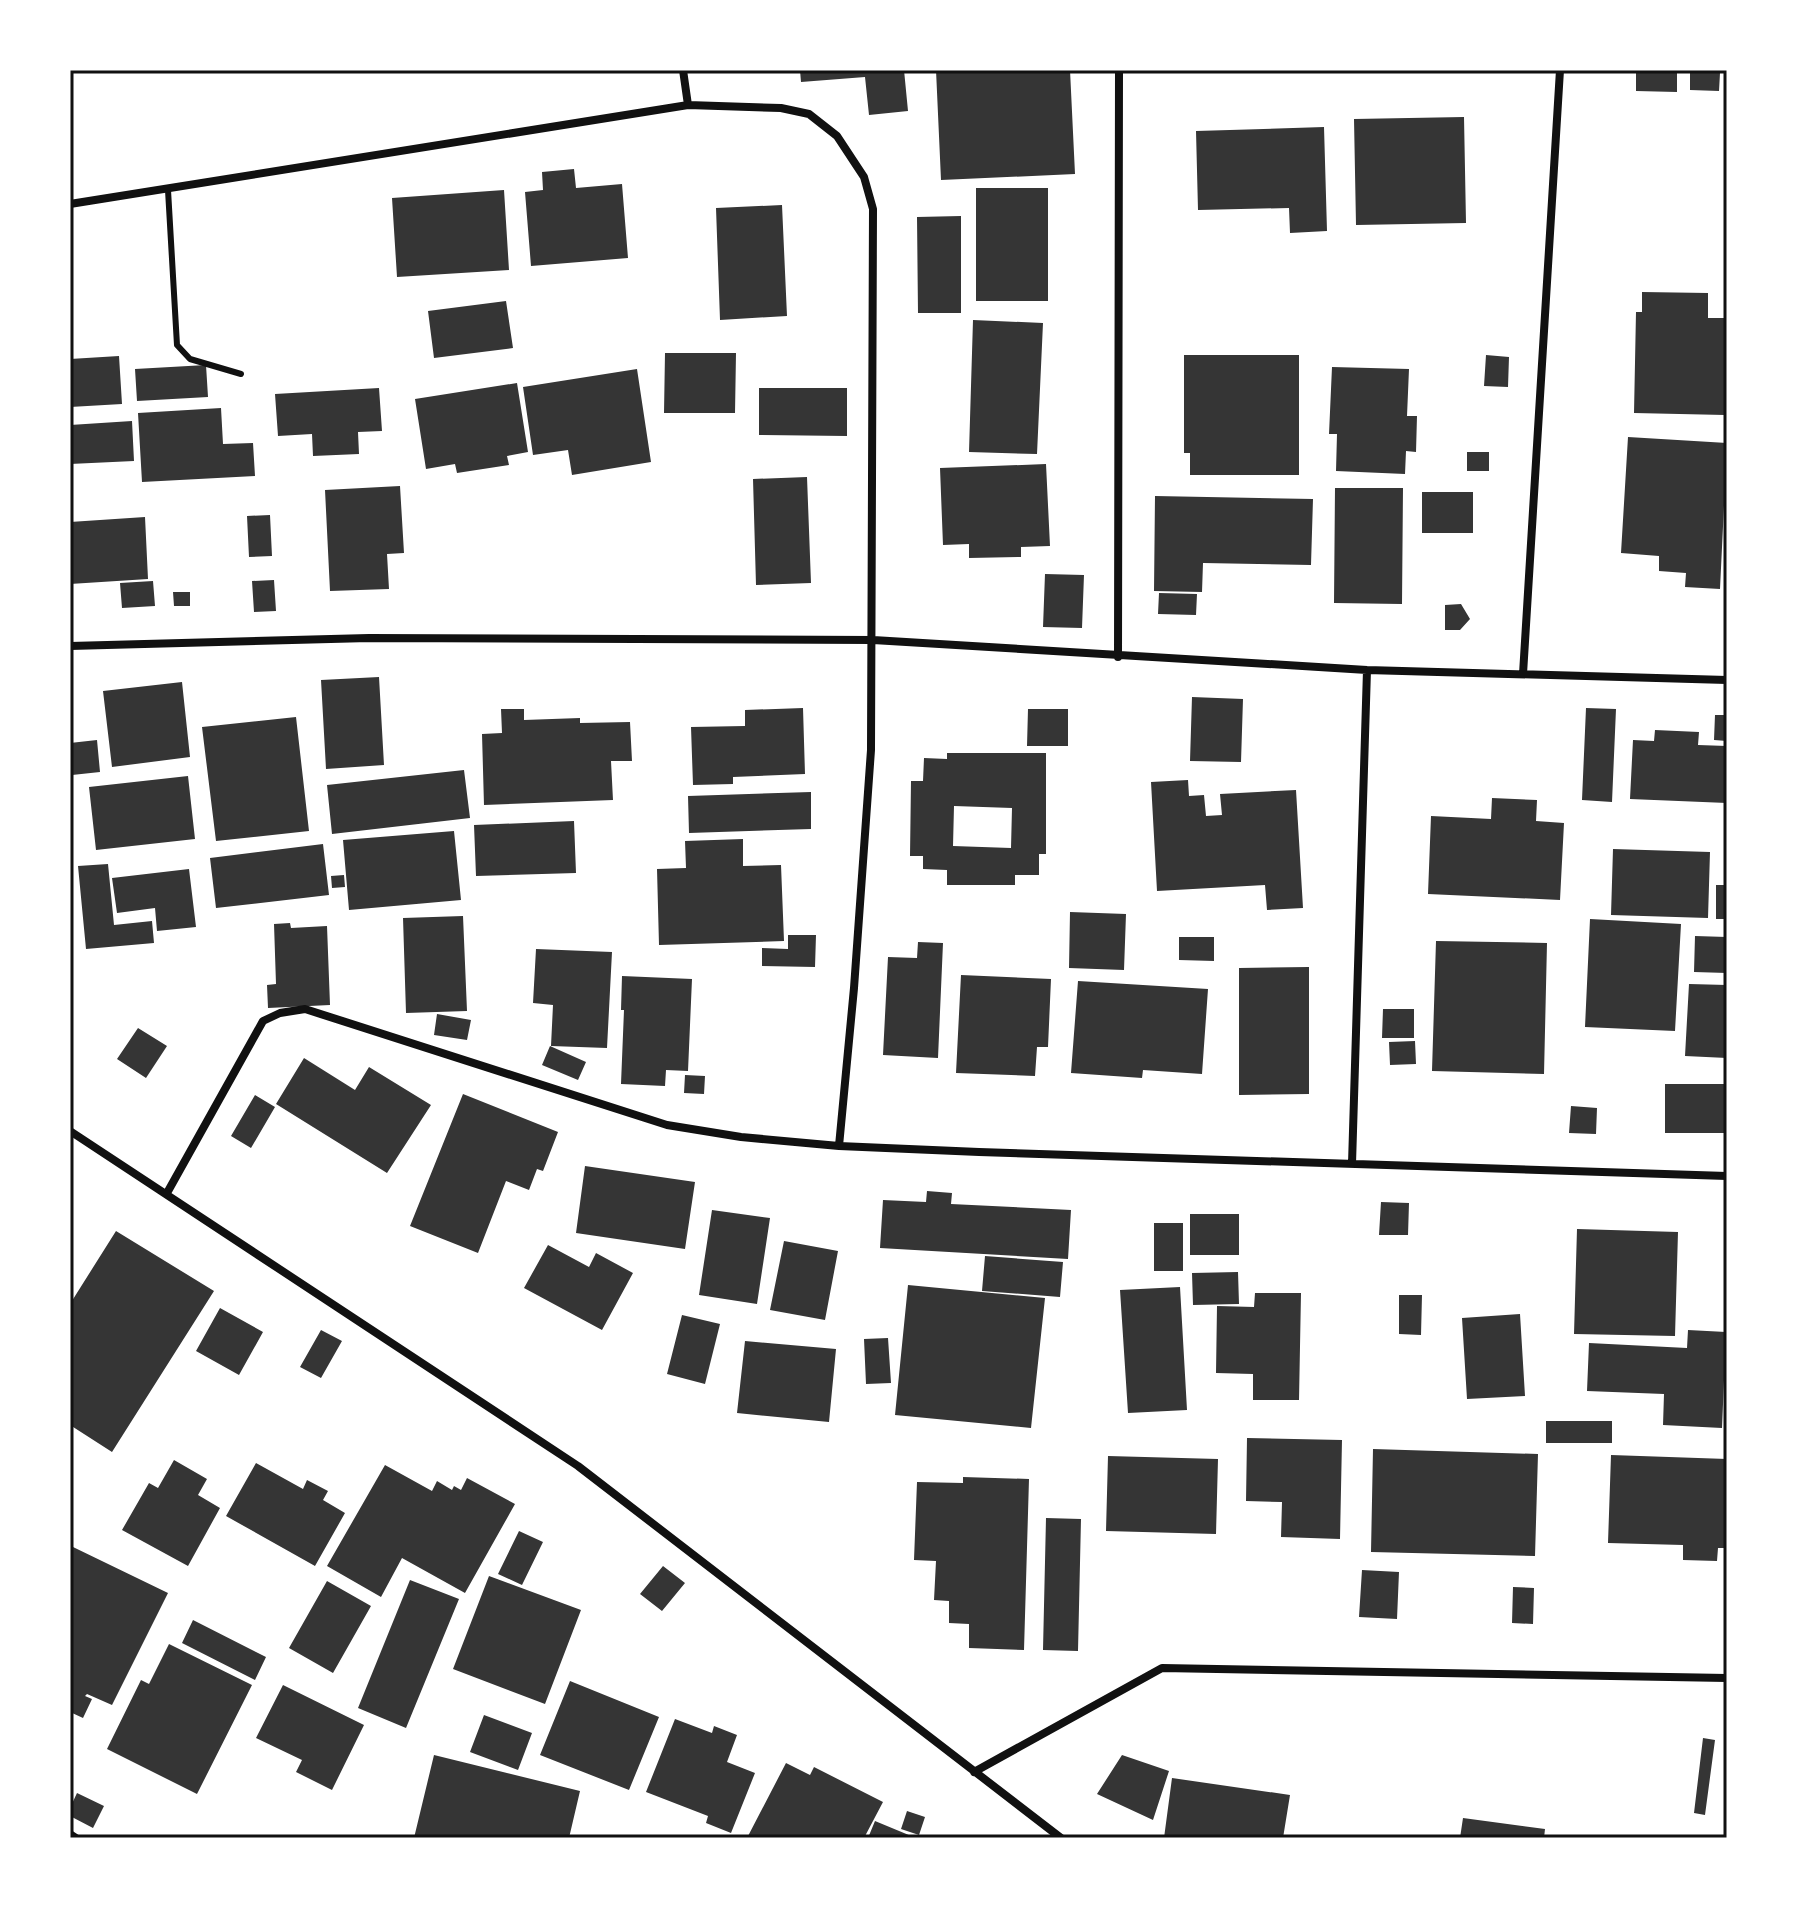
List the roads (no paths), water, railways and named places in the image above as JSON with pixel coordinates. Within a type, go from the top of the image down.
[{"type":"street","points":[[683,70],[688,105]]},
{"type":"street","points":[[1118,657],[1119,70]]},
{"type":"street","points":[[1523,674],[1560,70]]},
{"type":"street","points":[[70,204],[688,105],[781,108],[809,114],[837,136],[864,177],[873,209],[871,750],[839,1146]]},
{"type":"street","points":[[70,646],[369,638],[873,640],[1367,670],[1727,680]]},
{"type":"street","points":[[1352,1164],[1367,670]]},
{"type":"street","points":[[167,1193],[263,1021],[280,1013],[305,1009],[667,1125],[741,1137],[839,1146],[1727,1176]]},
{"type":"street","points":[[70,1131],[578,1466],[1061,1838]]},
{"type":"street","points":[[974,1772],[1162,1668],[1727,1678]]},
{"type":"street","points":[[70,1834],[76,1838]]},
{"type":"lane","points":[[168,190],[177,345],[190,359],[241,374]]}]
